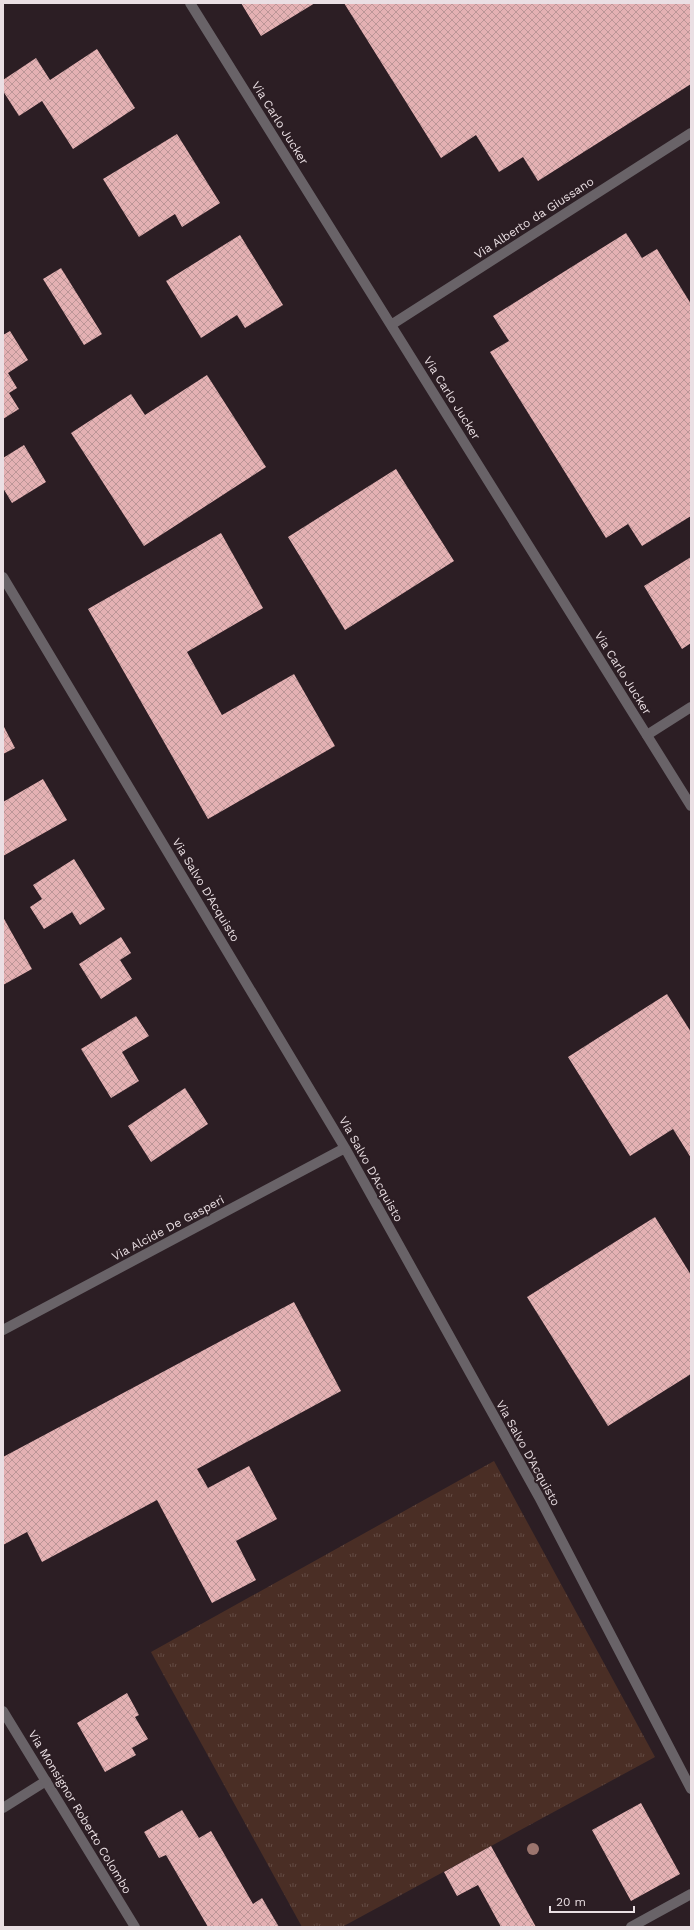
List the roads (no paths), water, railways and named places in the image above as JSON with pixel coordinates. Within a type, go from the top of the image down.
[{"type":"street","name":"Via Carlo Jucker","points":[[190,3],[691,806]]},
{"type":"street","name":"Via Alberto da Giussano","points":[[391,325],[691,132]]},
{"type":"street","name":"Via Salvo D'Acquisto","points":[[3,577],[345,1148],[539,1497],[691,1789]]},
{"type":"street","points":[[647,735],[691,707]]},
{"type":"street","name":"Via Alcide De Gasperi","points":[[3,1330],[345,1148]]},
{"type":"street","name":"Via Monsignor Roberto Colombo","points":[[3,1711],[135,1927]]},
{"type":"street","points":[[3,1808],[46,1781]]},
{"type":"street","points":[[630,1927],[691,1894]]}]
